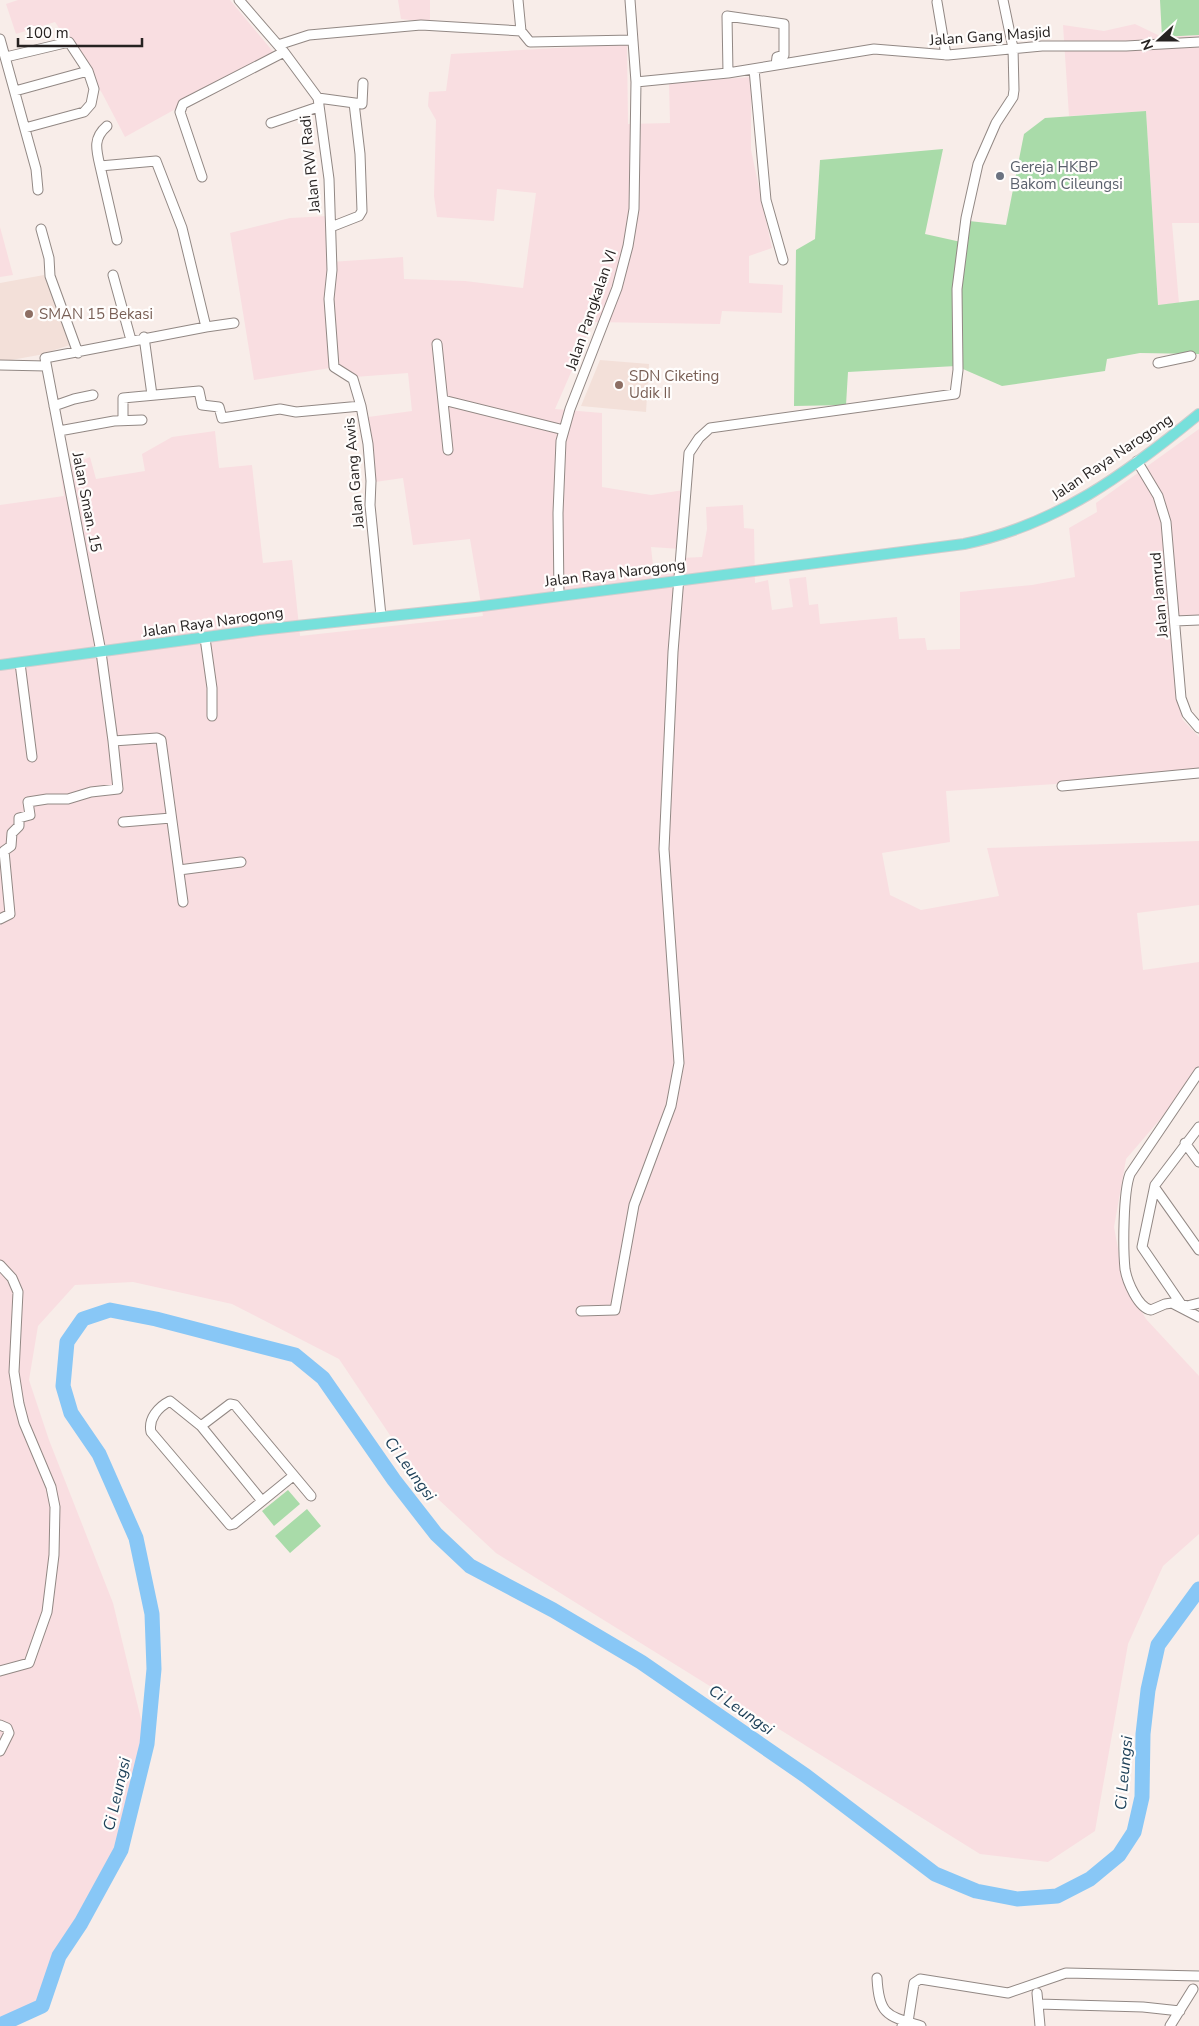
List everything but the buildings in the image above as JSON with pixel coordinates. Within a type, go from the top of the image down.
[{"type":"main road","name":"Jalan Raya Narogong","points":[[0,665],[381,616],[854,559],[990,539],[1047,518],[1080,501],[1199,414]]},
{"type":"street","points":[[239,0],[278,44],[318,102]]},
{"type":"street","points":[[518,0],[521,31],[530,42],[633,40]]},
{"type":"street","name":"Jalan Pangkalan VI","points":[[559,595],[558,513],[564,430],[617,288],[628,246],[634,209],[636,82],[630,0]]},
{"type":"street","points":[[581,1311],[614,1310],[634,1204],[671,1106],[679,1062],[664,849],[678,580],[690,452],[699,438],[710,428],[955,394],[958,370],[957,289],[966,218],[978,164],[996,124],[1013,97],[1012,48],[1003,0]]},
{"type":"street","points":[[936,2],[946,55]]},
{"type":"street","points":[[728,73],[727,16],[784,24],[784,54],[777,57],[776,65]]},
{"type":"street","points":[[278,44],[309,35],[421,25],[521,31]]},
{"type":"street","points":[[0,39],[36,169],[38,190]]},
{"type":"street","points":[[6,57],[70,42],[88,70],[94,89],[94,97],[87,110],[25,128]]},
{"type":"street","name":"Jalan Gang Masjid","points":[[636,82],[728,73],[874,49],[946,55],[1012,48],[1126,46],[1199,42]]},
{"type":"street","points":[[202,177],[180,112],[183,104],[284,52]]},
{"type":"street","points":[[754,69],[766,200],[783,260]]},
{"type":"street","points":[[15,91],[88,70]]},
{"type":"street","points":[[271,123],[318,102],[362,104],[363,84]]},
{"type":"street","name":"Jalan RW Radi","points":[[318,102],[329,179],[331,227]]},
{"type":"street","points":[[331,227],[359,216],[362,211],[360,154],[354,103]]},
{"type":"street","points":[[107,126],[101,131],[96,142],[117,240]]},
{"type":"street","points":[[100,166],[154,160],[158,163],[182,228],[206,327]]},
{"type":"street","name":"Jalan Gang Awis","points":[[331,227],[332,270],[329,299],[334,366],[353,379],[361,406],[371,481],[370,505],[378,538],[381,616]]},
{"type":"street","points":[[40,229],[49,258],[50,276],[78,353]]},
{"type":"street","points":[[113,275],[132,340]]},
{"type":"street","points":[[0,365],[46,362],[144,337],[234,324]]},
{"type":"street","points":[[144,337],[152,395]]},
{"type":"street","points":[[437,344],[448,450]]},
{"type":"street","points":[[1158,363],[1191,356]]},
{"type":"street","name":"Jalan Sman. 15","points":[[0,919],[10,914],[4,851],[11,846],[12,833],[19,826],[19,818],[30,815],[28,802],[47,799],[68,799],[91,792],[118,789],[101,652],[46,362]]},
{"type":"street","points":[[123,420],[123,398],[199,391],[202,405],[219,407],[222,418],[280,409],[296,412],[361,406]]},
{"type":"street","points":[[54,406],[93,395]]},
{"type":"street","points":[[443,400],[564,430]]},
{"type":"street","points":[[59,431],[123,420],[142,420]]},
{"type":"street","name":"Jalan Jamrud","points":[[1137,461],[1158,496],[1166,522],[1181,698],[1187,714],[1199,728]]},
{"type":"street","points":[[1175,621],[1199,620]]},
{"type":"street","points":[[205,638],[212,688],[212,716]]},
{"type":"street","points":[[20,663],[32,757]]},
{"type":"street","points":[[113,740],[157,738],[161,740],[183,902]]},
{"type":"street","points":[[1062,786],[1199,773]]},
{"type":"street","points":[[123,822],[171,818]]},
{"type":"street","points":[[179,870],[241,862]]},
{"type":"street","points":[[1199,1072],[1130,1174],[1126,1193],[1125,1253],[1127,1277],[1143,1306],[1151,1310],[1172,1303],[1199,1317]]},
{"type":"street","points":[[1199,1127],[1154,1188],[1142,1248],[1180,1304],[1187,1306],[1199,1303]]},
{"type":"street","points":[[1185,1144],[1199,1162]]},
{"type":"street","points":[[1154,1188],[1199,1250]]},
{"type":"street","points":[[0,1265],[12,1278],[18,1292],[14,1343],[14,1382],[24,1423],[51,1488],[56,1524],[49,1599],[40,1638],[29,1663],[0,1671]]},
{"type":"street","points":[[262,1500],[201,1426],[170,1401],[152,1418],[149,1424],[151,1432],[229,1524],[234,1524],[293,1476]]},
{"type":"street","points":[[201,1426],[230,1404],[235,1405],[310,1496]]},
{"type":"street","points":[[0,1726],[7,1728],[9,1733],[0,1751]]},
{"type":"street","points":[[905,2024],[914,1982],[920,1979],[1008,1993],[1066,1973],[1199,1976]]},
{"type":"street","points":[[877,1978],[878,1999],[885,2012],[892,2018],[905,2024],[922,2026]]},
{"type":"street","points":[[1170,2026],[1193,1989]]},
{"type":"street","points":[[1038,1994],[1040,2026]]},
{"type":"street","points":[[1038,2004],[1143,2006],[1180,2011]]},
{"type":"shaded area","points":[[18,0],[230,0],[275,54],[125,137],[102,93],[55,22],[16,34],[6,4]]},
{"type":"shaded area","points":[[398,0],[430,0],[430,22],[401,19]]},
{"type":"shaded area","points":[[1135,24],[1162,37],[1199,35],[1199,223],[1172,223],[1179,303],[1158,305],[1146,111],[1069,116],[1063,25],[1104,31]]},
{"type":"shaded area","points":[[627,44],[628,124],[670,123],[669,83],[751,77],[751,150],[772,248],[749,256],[749,283],[783,285],[782,313],[722,311],[720,324],[593,322],[555,409],[602,413],[602,487],[651,495],[684,490],[681,549],[651,547],[654,575],[678,573],[681,558],[702,557],[707,529],[706,507],[743,505],[744,528],[754,529],[755,583],[768,580],[772,610],[793,607],[789,579],[806,577],[809,605],[818,604],[820,624],[897,617],[899,639],[925,638],[927,650],[960,649],[960,592],[1032,585],[1075,577],[1069,528],[1097,512],[1096,503],[1199,429],[1199,624],[1176,624],[1182,719],[1199,737],[1199,775],[946,791],[950,842],[882,853],[890,895],[921,910],[999,896],[987,848],[1199,841],[1199,905],[1137,913],[1143,970],[1199,962],[1199,1074],[1126,1159],[1114,1227],[1124,1281],[1146,1319],[1199,1376],[1199,1534],[1163,1566],[1128,1644],[1095,1831],[1048,1862],[980,1854],[496,1553],[424,1486],[339,1359],[232,1304],[133,1282],[75,1285],[38,1326],[29,1380],[49,1440],[113,1603],[147,1744],[121,1850],[91,1905],[59,1956],[42,2006],[0,2025],[0,505],[64,496],[60,469],[90,457],[96,479],[145,471],[142,454],[172,437],[215,431],[219,468],[252,465],[263,563],[292,560],[300,636],[483,616],[470,539],[413,545],[403,478],[368,483],[361,418],[412,411],[408,373],[341,378],[330,368],[254,380],[230,233],[290,218],[329,216],[331,262],[403,257],[404,279],[465,281],[523,288],[536,193],[497,189],[494,221],[437,217],[434,196],[436,120],[428,106],[429,92],[446,91],[451,54]]},
{"type":"shaded area","points":[[0,227],[13,275],[0,277]]},
{"type":"shaded area","name":"SMAN 15 Bekasi","points":[[44,275],[70,345],[39,355],[0,362],[0,283]]},
{"type":"shaded area","name":"SDN Ciketing Udik II","points":[[600,360],[649,364],[646,412],[581,406]]},
{"type":"green space","points":[[1160,0],[1199,0],[1199,35],[1162,37]]},
{"type":"green space","points":[[1146,111],[1158,305],[1199,300],[1199,354],[1140,353],[1107,359],[1105,371],[1002,386],[956,366],[848,372],[846,405],[794,406],[796,250],[815,239],[820,160],[943,149],[925,234],[961,242],[969,221],[1006,225],[1024,134],[1045,118]]},
{"type":"green space","points":[[288,1490],[300,1504],[274,1526],[262,1511]]},
{"type":"green space","points":[[307,1509],[321,1526],[290,1553],[275,1536]]},
{"type":"waterway","name":"Ci Leungsi","points":[[0,2025],[42,2006],[59,1956],[81,1923],[121,1850],[147,1744],[154,1669],[152,1614],[136,1538],[99,1454],[71,1413],[63,1386],[67,1342],[83,1319],[110,1310],[156,1319],[295,1355],[323,1378],[394,1480],[436,1534],[470,1566],[553,1610],[641,1662],[806,1776],[935,1874],[976,1891],[1017,1899],[1057,1896],[1090,1879],[1119,1855],[1134,1832],[1142,1797],[1143,1734],[1148,1690],[1158,1645],[1199,1589]]},
{"type":"place","name":"Gereja HKBP Bakom Cileungsi","points":[[1000,176]]},
{"type":"place","name":"SMAN 15 Bekasi","points":[[29,314]]},
{"type":"place","name":"SDN Ciketing Udik II","points":[[619,385]]}]
